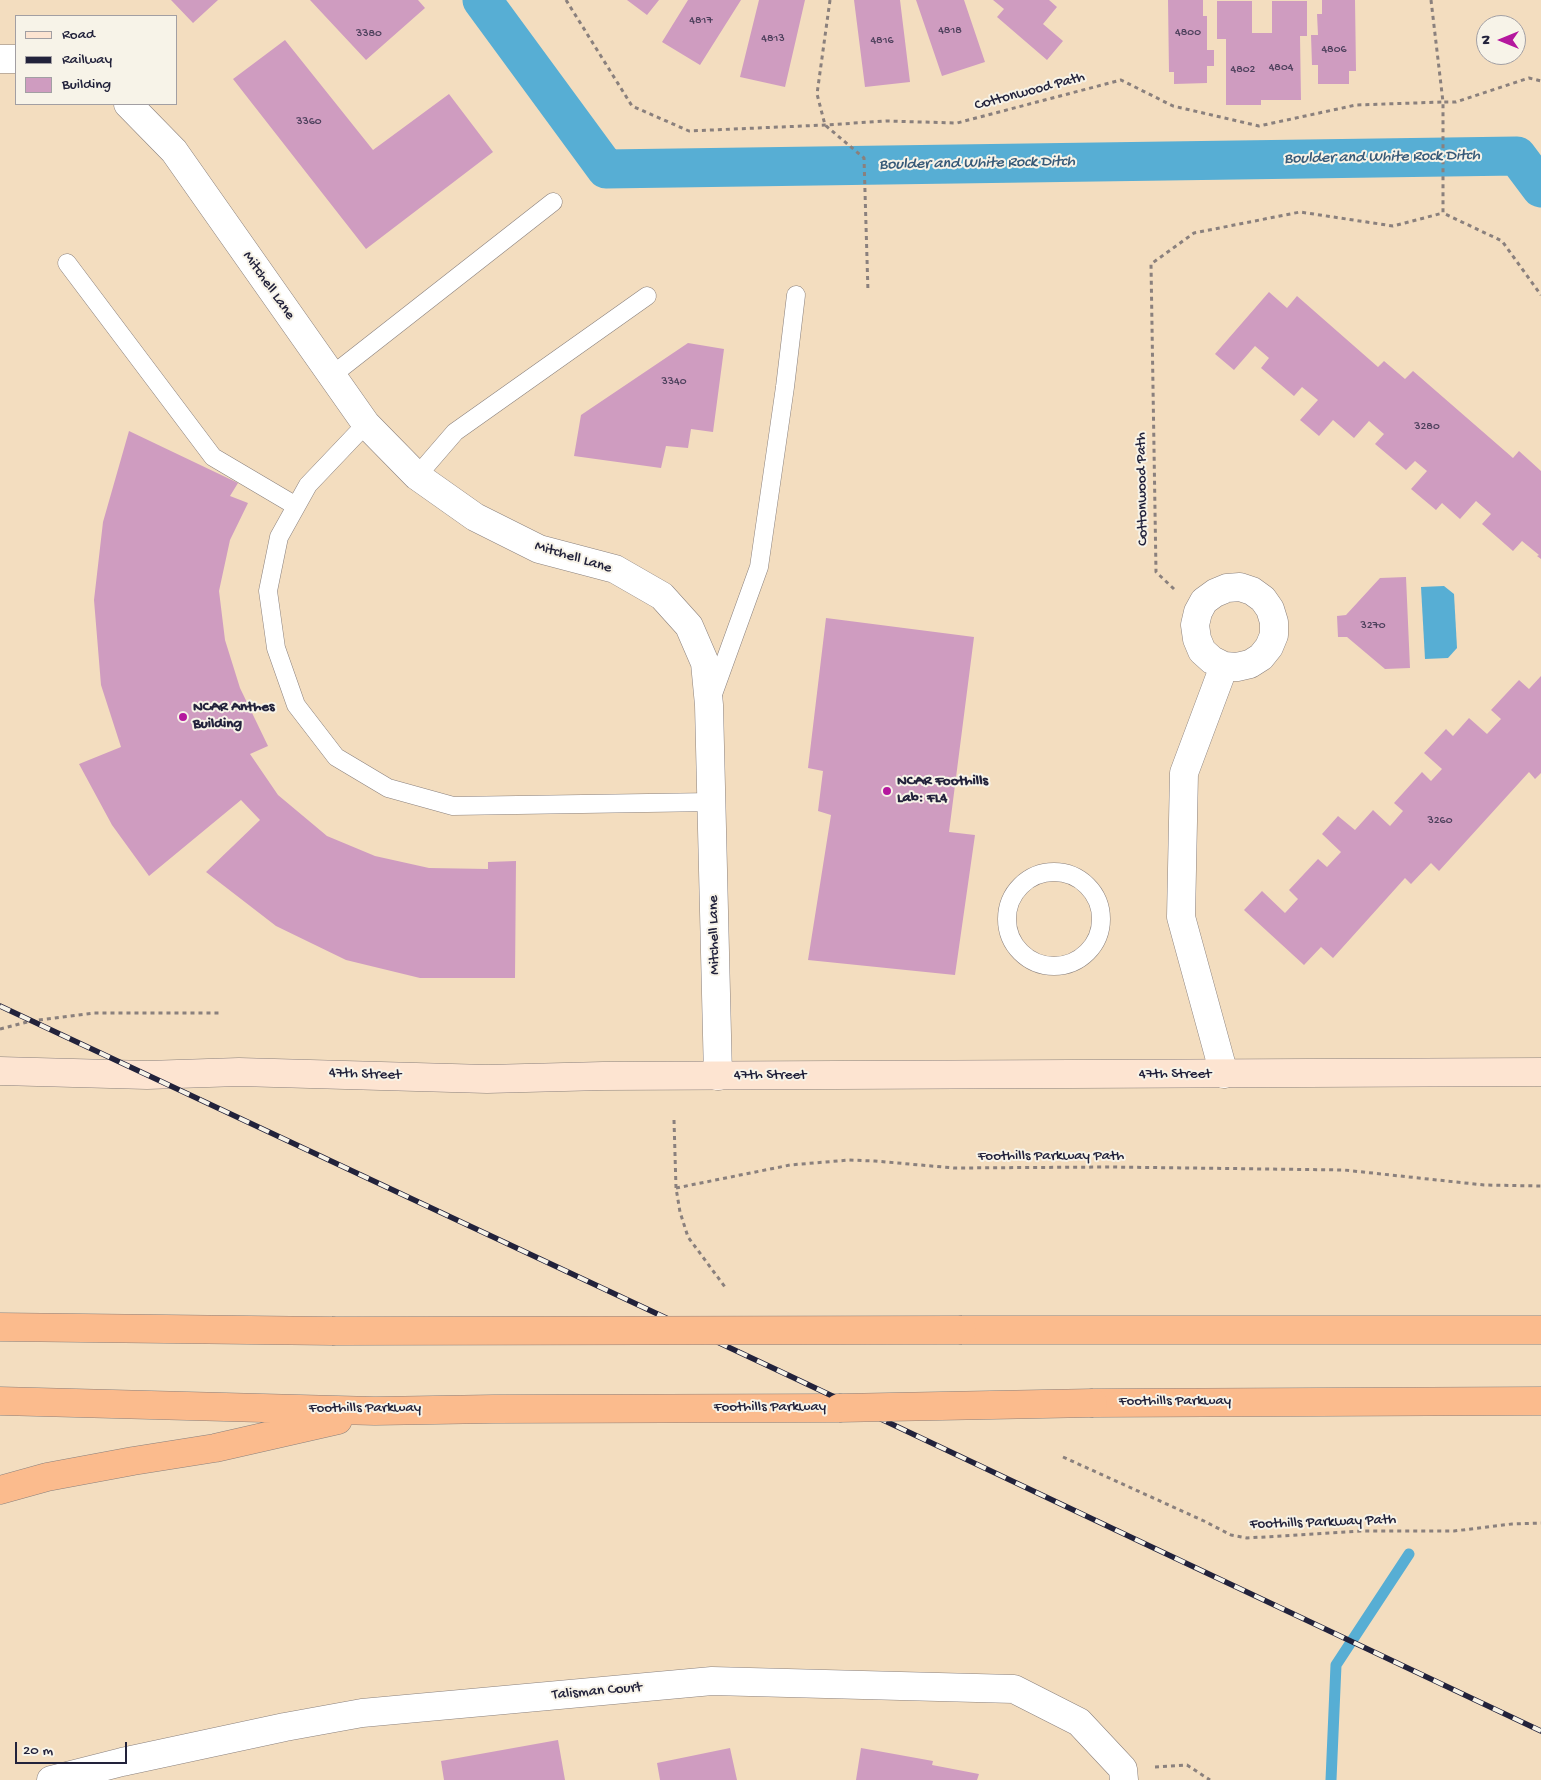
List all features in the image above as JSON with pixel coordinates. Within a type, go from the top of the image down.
[{"type":"highway","points":[[0,1327],[332,1331],[1541,1330]]},
{"type":"highway","name":"Foothills Parkway","points":[[0,1401],[375,1411],[840,1408],[1093,1403],[1541,1401]]},
{"type":"highway","points":[[0,1490],[48,1477],[215,1448],[375,1411]]},
{"type":"street","points":[[0,59],[15,59]]},
{"type":"street","name":"Mitchell Lane","points":[[129,105],[174,151],[366,424],[417,476],[475,518],[539,549],[615,569],[662,596],[689,626],[705,663],[708,705],[718,1076]]},
{"type":"street","points":[[1240,587],[1252,591],[1263,599],[1270,610],[1274,622],[1274,635],[1269,647],[1261,657],[1250,664],[1237,667],[1224,666],[1212,660],[1202,651],[1197,639],[1195,625],[1198,612],[1204,601],[1215,593],[1227,588],[1240,587]]},
{"type":"street","points":[[1224,666],[1184,773],[1181,917],[1224,1074]]},
{"type":"street","name":"47th Street","points":[[0,1071],[147,1076],[239,1072],[487,1079],[1541,1072]]},
{"type":"street","name":"Talisman Court","points":[[51,1780],[122,1762],[285,1727],[362,1714],[712,1681],[1014,1688],[1079,1722],[1123,1775]]},
{"type":"lane","points":[[331,376],[553,202]]},
{"type":"lane","points":[[67,263],[213,457],[296,506]]},
{"type":"lane","points":[[417,476],[455,432],[647,296]]},
{"type":"lane","points":[[708,705],[759,567],[796,296]]},
{"type":"lane","points":[[366,424],[308,485],[280,537],[268,591],[276,648],[296,705],[336,757],[388,788],[454,806],[712,802]]},
{"type":"lane","points":[[1049,872],[1064,873],[1077,878],[1088,887],[1096,898],[1101,912],[1100,927],[1096,940],[1087,952],[1076,960],[1062,965],[1048,965],[1034,961],[1021,952],[1012,940],[1008,926],[1008,910],[1013,896],[1022,885],[1035,876],[1049,872]]},
{"type":"path","name":"Cottonwood Path","points":[[566,0],[632,106],[689,131],[886,121],[957,123],[1121,80],[1172,106],[1259,126],[1356,105],[1456,102],[1529,78],[1541,81]]},
{"type":"path","points":[[830,0],[817,94],[824,125],[864,158],[868,292]]},
{"type":"path","points":[[1431,0],[1442,102],[1443,213],[1502,241],[1541,295]]},
{"type":"path","name":"Cottonwood Path","points":[[1198,612],[1156,572],[1151,264],[1194,233],[1300,212],[1393,226],[1443,213]]},
{"type":"path","points":[[0,1029],[31,1021],[94,1013],[220,1013]]},
{"type":"path","points":[[674,1120],[676,1188],[680,1212],[688,1236],[725,1287]]},
{"type":"path","name":"Foothills Parkway Path","points":[[676,1188],[790,1165],[850,1160],[954,1168],[1344,1170],[1484,1185],[1541,1186]]},
{"type":"path","name":"Foothills Parkway Path","points":[[1063,1457],[1204,1521],[1230,1535],[1247,1538],[1337,1532],[1454,1531],[1512,1524],[1541,1523]]},
{"type":"path","points":[[1123,1775],[1187,1765],[1210,1780]]},
{"type":"water","points":[[1444,586],[1454,594],[1457,648],[1448,658],[1425,659],[1421,587]]},
{"type":"building","points":[[171,0],[218,0],[193,23]]},
{"type":"building","points":[[310,0],[418,0],[425,8],[366,60]]},
{"type":"building","points":[[627,0],[659,0],[647,15]]},
{"type":"building","points":[[688,0],[741,0],[700,65],[662,42]]},
{"type":"building","points":[[759,0],[805,0],[785,87],[740,77]]},
{"type":"building","points":[[854,0],[900,0],[910,82],[865,87]]},
{"type":"building","points":[[916,0],[964,0],[985,62],[942,76]]},
{"type":"building","points":[[993,0],[1049,0],[1057,7],[1043,24],[1063,41],[1047,60],[997,17],[1004,9]]},
{"type":"building","points":[[1168,0],[1203,0],[1203,16],[1207,16],[1207,50],[1214,50],[1214,66],[1207,66],[1207,83],[1174,84],[1174,72],[1169,72]]},
{"type":"building","points":[[1322,0],[1355,0],[1356,71],[1349,71],[1349,84],[1318,84],[1318,65],[1312,65],[1311,35],[1318,35],[1317,14],[1322,14]]},
{"type":"building","points":[[1217,1],[1252,1],[1252,33],[1272,33],[1272,1],[1307,1],[1307,36],[1300,36],[1301,100],[1261,100],[1261,105],[1226,105],[1226,39],[1217,39]]},
{"type":"building","points":[[285,40],[373,150],[449,94],[493,152],[366,249],[233,79]]},
{"type":"building","points":[[1269,292],[1287,308],[1297,296],[1378,367],[1384,361],[1405,379],[1413,371],[1513,458],[1519,451],[1541,471],[1541,559],[1537,556],[1539,555],[1522,541],[1513,551],[1482,524],[1491,514],[1476,501],[1460,519],[1442,503],[1436,510],[1411,489],[1427,471],[1415,461],[1406,470],[1375,444],[1384,434],[1369,421],[1354,438],[1333,420],[1319,436],[1300,420],[1318,400],[1302,387],[1294,396],[1261,368],[1269,358],[1255,346],[1234,370],[1215,354]]},
{"type":"building","points":[[688,343],[724,349],[713,432],[691,429],[688,448],[666,446],[661,468],[574,456],[581,415]]},
{"type":"building","name":"NCAR Anthes Building","points":[[129,431],[238,483],[230,496],[248,503],[230,540],[219,591],[225,640],[240,688],[268,746],[250,754],[278,795],[327,836],[375,856],[429,868],[488,869],[488,862],[516,861],[515,978],[420,978],[346,960],[276,926],[206,872],[260,820],[241,800],[149,876],[112,825],[79,764],[121,747],[101,685],[94,600],[103,522]]},
{"type":"building","points":[[1406,577],[1410,668],[1385,669],[1347,637],[1338,637],[1337,616],[1346,615],[1380,578]]},
{"type":"building","name":"NCAR Foothills Lab: FL4","points":[[826,618],[974,637],[949,832],[975,835],[955,975],[808,960],[831,815],[818,811],[823,771],[808,768]]},
{"type":"building","points":[[1541,676],[1541,773],[1535,779],[1529,772],[1439,871],[1431,863],[1411,884],[1405,878],[1333,958],[1321,947],[1304,965],[1244,910],[1262,891],[1285,913],[1298,899],[1289,890],[1318,859],[1327,867],[1341,852],[1322,834],[1338,816],[1355,830],[1373,810],[1390,826],[1403,811],[1394,803],[1422,772],[1431,781],[1442,769],[1424,753],[1446,729],[1453,736],[1469,718],[1487,734],[1501,719],[1491,710],[1519,680],[1529,689]]},
{"type":"building","points":[[558,1740],[565,1780],[444,1780],[441,1761]]},
{"type":"building","points":[[730,1748],[737,1780],[660,1780],[657,1763]]},
{"type":"building","points":[[861,1748],[933,1761],[932,1765],[979,1774],[977,1780],[856,1780]]},
{"type":"waterway","name":"Boulder and White Rock Ditch","points":[[482,0],[606,169],[1517,156],[1541,188]]},
{"type":"waterway","points":[[1331,1780],[1336,1665],[1409,1554]]},
{"type":"railway","points":[[0,1006],[790,1376],[1541,1731]]},
{"type":"place","name":"NCAR Anthes Building","points":[[183,717]]},
{"type":"place","name":"NCAR Foothills Lab: FL4","points":[[887,791]]}]
